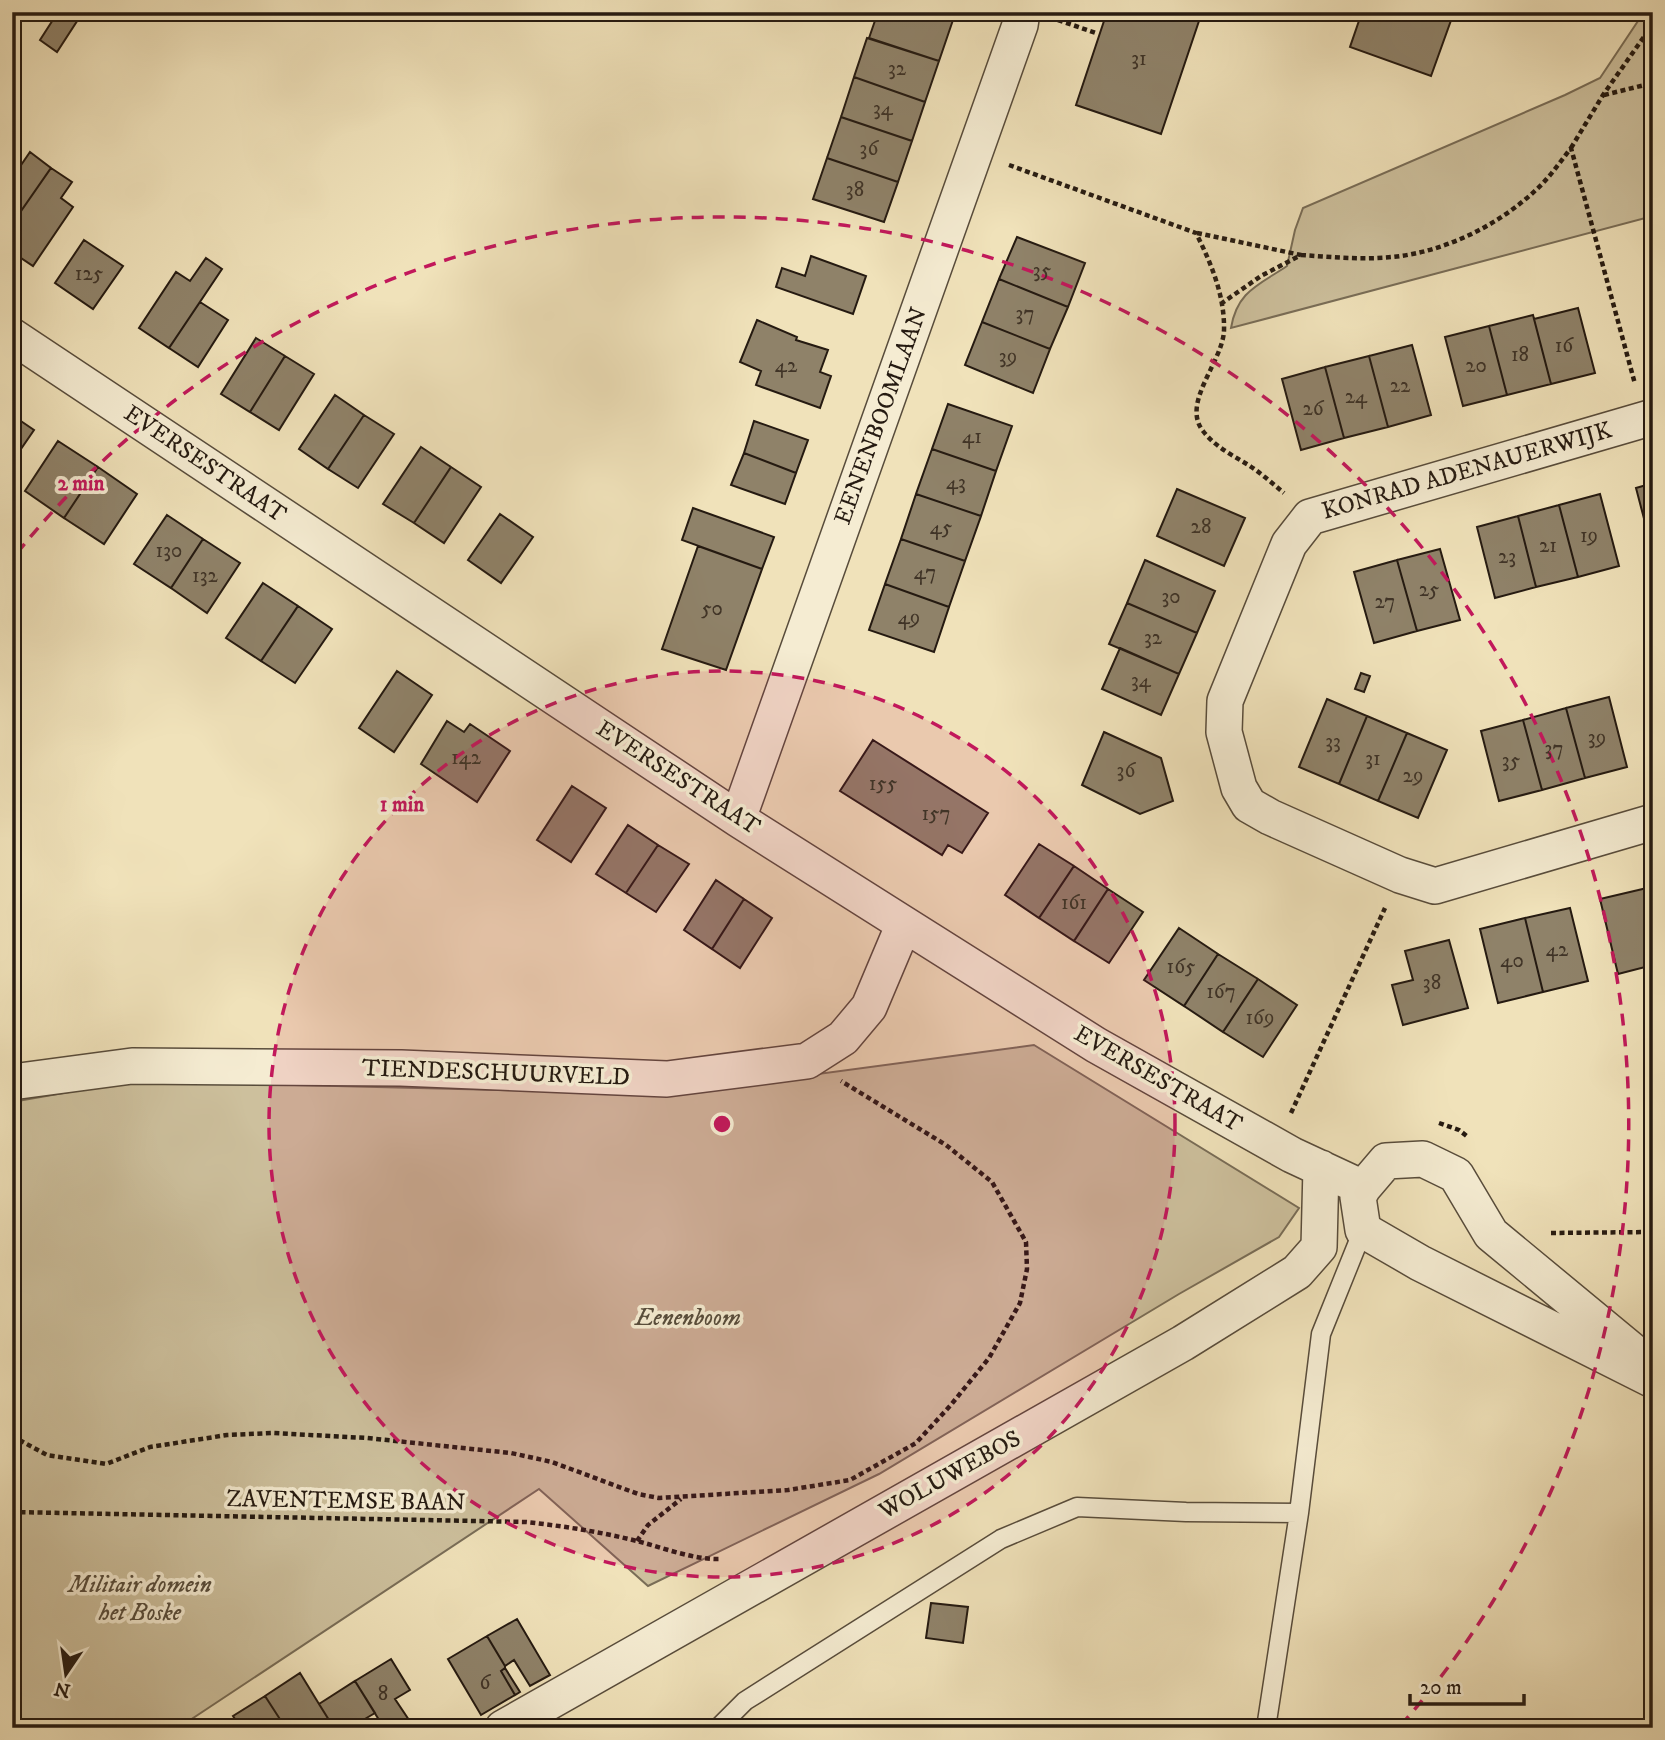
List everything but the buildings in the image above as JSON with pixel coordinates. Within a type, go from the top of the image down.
[{"type":"street","name":"EENENBOOMLAAN","points":[[738,819],[975,153],[1034,14]]},
{"type":"street","name":"EVERSESTRAAT","points":[[12,336],[738,819],[904,924],[1096,1045],[1276,1146],[1363,1188]]},
{"type":"street","name":"KONRAD ADENAUERWIJK","points":[[1649,418],[1310,517],[1289,544],[1225,701],[1224,732],[1239,788],[1249,805],[1400,875],[1435,886],[1653,822]]},
{"type":"street","name":"TIENDESCHUURVELD","points":[[12,1082],[132,1066],[401,1068],[667,1079],[807,1061],[843,1038],[869,1007],[904,924]]},
{"type":"street","points":[[1653,1368],[1491,1234],[1456,1175],[1423,1159],[1386,1161],[1363,1188],[1358,1197],[1363,1230],[1420,1263],[1653,1380]]},
{"type":"street","name":"WOLUWEBOS","points":[[503,1728],[1183,1343],[1297,1272],[1318,1247],[1321,1168]]},
{"type":"lane","points":[[1266,1728],[1299,1513],[1321,1334],[1363,1230]]},
{"type":"lane","points":[[718,1728],[745,1701],[1001,1539],[1077,1507],[1299,1513]]},
{"type":"path","points":[[1034,14],[1096,33]]},
{"type":"path","points":[[975,153],[1196,233],[1301,255],[1350,259],[1394,257],[1432,249],[1456,240],[1491,223],[1538,188],[1572,148],[1603,95],[1653,24]]},
{"type":"path","points":[[1603,95],[1653,83]]},
{"type":"path","points":[[1572,148],[1649,418]]},
{"type":"path","points":[[1196,233],[1212,265],[1222,303],[1224,331],[1220,354],[1198,396],[1195,412],[1201,429],[1214,442],[1253,468],[1310,517]]},
{"type":"path","points":[[1222,303],[1261,276],[1301,255]]},
{"type":"path","points":[[1276,1146],[1400,875]]},
{"type":"path","points":[[12,1436],[47,1455],[106,1464],[150,1447],[228,1435],[273,1433],[381,1440],[510,1453],[551,1462],[638,1494],[660,1498],[788,1490],[850,1480],[916,1443],[989,1357],[1020,1303],[1027,1269],[1026,1242],[992,1182],[946,1145],[807,1061]]},
{"type":"path","points":[[1542,1232],[1653,1232]]},
{"type":"path","points":[[637,1541],[648,1525],[681,1498]]},
{"type":"path","name":"ZAVENTEMSE BAAN","points":[[12,1512],[526,1522],[637,1541],[676,1551]]},
{"type":"green space","points":[[1644,12],[1653,12],[1653,216],[1231,328],[1238,305],[1244,297],[1287,266],[1303,208],[1600,78]]},
{"type":"green space","name":"Eenenboom","points":[[1034,1045],[1299,1208],[1279,1237],[879,1474],[648,1586],[539,1489],[178,1728],[12,1728],[12,1102],[132,1081],[668,1094]]},
{"type":"park label","name":"Militair domein het Boske","points":[[140,1599]]}]
